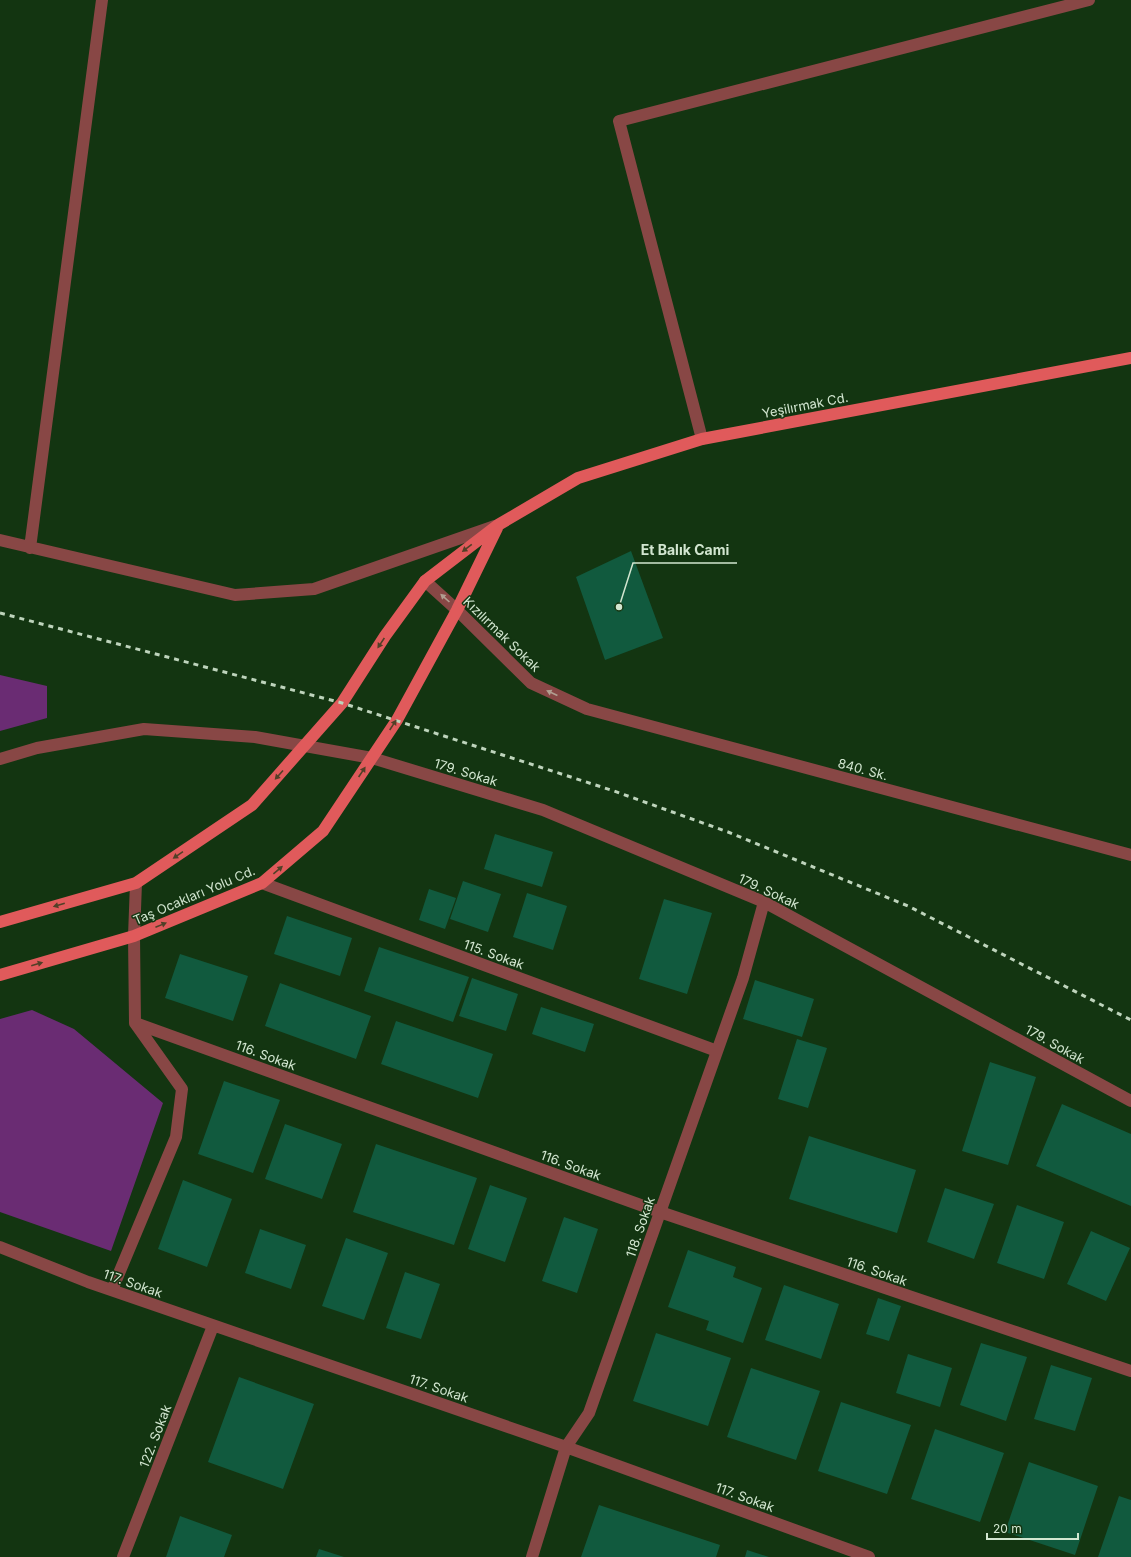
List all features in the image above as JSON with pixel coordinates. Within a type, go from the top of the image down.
[{"type":"main road","name":"Yeşilırmak Cd.","points":[[0,922],[136,883],[252,805],[342,703],[385,636],[425,581],[498,525],[578,478],[702,439],[1131,358]]},
{"type":"main road","name":"Taş Ocakları Yolu Cd.","points":[[0,975],[134,936],[262,883],[323,831],[397,720],[458,610],[498,525]]},
{"type":"street","points":[[30,548],[102,0]]},
{"type":"street","points":[[702,439],[619,121],[1089,0]]},
{"type":"street","points":[[0,540],[235,595],[314,589],[498,525]]},
{"type":"street","name":"Kızılırmak Sokak","points":[[425,581],[458,610],[531,683],[587,710]]},
{"type":"street","name":"840. Sk.","points":[[587,710],[1131,855]]},
{"type":"street","name":"179. Sokak","points":[[0,759],[37,748],[144,729],[255,737],[372,758],[543,810],[764,902],[1131,1101]]},
{"type":"street","points":[[112,1290],[176,1137],[182,1089],[136,1023],[134,936],[136,883]]},
{"type":"street","name":"115. Sokak","points":[[262,883],[717,1051]]},
{"type":"street","name":"118. Sokak","points":[[532,1557],[566,1447],[589,1413],[743,978],[764,902]]},
{"type":"street","name":"116. Sokak","points":[[136,1023],[660,1212],[1131,1371]]},
{"type":"street","name":"117. Sokak","points":[[0,1247],[112,1290],[566,1447],[869,1557]]},
{"type":"street","name":"122. Sokak","points":[[123,1557],[213,1326]]},
{"type":"shaded area","points":[[0,675],[47,686],[47,718],[0,731]]},
{"type":"shaded area","points":[[32,1010],[74,1029],[163,1103],[111,1251],[0,1212],[0,1019]]},
{"type":"building","points":[[631,551],[663,638],[605,660],[576,577]]},
{"type":"building","points":[[495,834],[553,852],[542,887],[484,869]]},
{"type":"building","points":[[463,881],[501,894],[488,932],[450,919]]},
{"type":"building","points":[[429,889],[456,898],[445,929],[419,920]]},
{"type":"building","points":[[527,893],[567,906],[553,950],[513,937]]},
{"type":"building","points":[[664,899],[712,913],[687,994],[639,979]]},
{"type":"building","points":[[287,916],[352,938],[340,976],[274,954]]},
{"type":"building","points":[[379,947],[469,977],[453,1022],[364,991]]},
{"type":"building","points":[[180,954],[248,976],[233,1021],[165,998]]},
{"type":"building","points":[[472,978],[518,994],[506,1031],[459,1016]]},
{"type":"building","points":[[755,980],[814,999],[802,1037],[743,1019]]},
{"type":"building","points":[[280,983],[371,1016],[356,1059],[265,1026]]},
{"type":"building","points":[[541,1007],[594,1024],[585,1052],[532,1034]]},
{"type":"building","points":[[396,1021],[493,1054],[478,1098],[381,1064]]},
{"type":"building","points":[[797,1039],[827,1048],[808,1108],[778,1099]]},
{"type":"building","points":[[990,1062],[1036,1077],[1008,1165],[962,1151]]},
{"type":"building","points":[[224,1081],[280,1100],[253,1173],[198,1154]]},
{"type":"building","points":[[1062,1104],[1131,1134],[1131,1206],[1036,1166]]},
{"type":"building","points":[[285,1124],[342,1144],[322,1199],[265,1179]]},
{"type":"building","points":[[809,1136],[916,1170],[897,1233],[789,1199]]},
{"type":"building","points":[[376,1144],[477,1178],[454,1245],[353,1212]]},
{"type":"building","points":[[183,1180],[232,1199],[207,1267],[158,1249]]},
{"type":"building","points":[[490,1185],[527,1198],[505,1262],[468,1249]]},
{"type":"building","points":[[945,1188],[994,1204],[974,1259],[927,1242]]},
{"type":"building","points":[[1017,1205],[1064,1222],[1044,1279],[997,1263]]},
{"type":"building","points":[[564,1217],[598,1229],[577,1293],[542,1281]]},
{"type":"building","points":[[260,1229],[306,1245],[291,1289],[245,1273]]},
{"type":"building","points":[[1091,1231],[1130,1248],[1106,1301],[1067,1284]]},
{"type":"building","points":[[346,1238],[388,1253],[364,1320],[322,1306]]},
{"type":"building","points":[[688,1250],[736,1267],[733,1277],[762,1288],[743,1343],[706,1330],[709,1321],[668,1307]]},
{"type":"building","points":[[405,1272],[440,1284],[421,1339],[386,1328]]},
{"type":"building","points":[[784,1285],[839,1304],[821,1359],[765,1340]]},
{"type":"building","points":[[878,1298],[901,1306],[889,1341],[866,1334]]},
{"type":"building","points":[[656,1333],[731,1358],[708,1426],[633,1401]]},
{"type":"building","points":[[981,1343],[1027,1357],[1006,1421],[960,1405]]},
{"type":"building","points":[[908,1354],[952,1368],[940,1407],[896,1393]]},
{"type":"building","points":[[1051,1365],[1092,1378],[1075,1431],[1034,1419]]},
{"type":"building","points":[[751,1368],[820,1391],[796,1460],[727,1437]]},
{"type":"building","points":[[239,1377],[314,1404],[283,1489],[208,1462]]},
{"type":"building","points":[[841,1402],[911,1425],[887,1494],[818,1471]]},
{"type":"building","points":[[935,1429],[1004,1453],[980,1522],[911,1499]]},
{"type":"building","points":[[1029,1462],[1098,1486],[1075,1555],[1005,1532]]},
{"type":"building","points":[[1119,1496],[1131,1500],[1131,1557],[1098,1557]]},
{"type":"building","points":[[599,1505],[720,1545],[716,1557],[581,1557]]},
{"type":"building","points":[[180,1516],[232,1535],[224,1557],[166,1557]]},
{"type":"building","points":[[319,1549],[344,1557],[316,1557]]},
{"type":"building","points":[[747,1550],[769,1557],[745,1557]]},
{"type":"railway","points":[[0,613],[342,703],[614,791],[728,832],[908,906],[1131,1020]]},
{"type":"place","name":"Et Balık Cami","points":[[619,607]]}]
